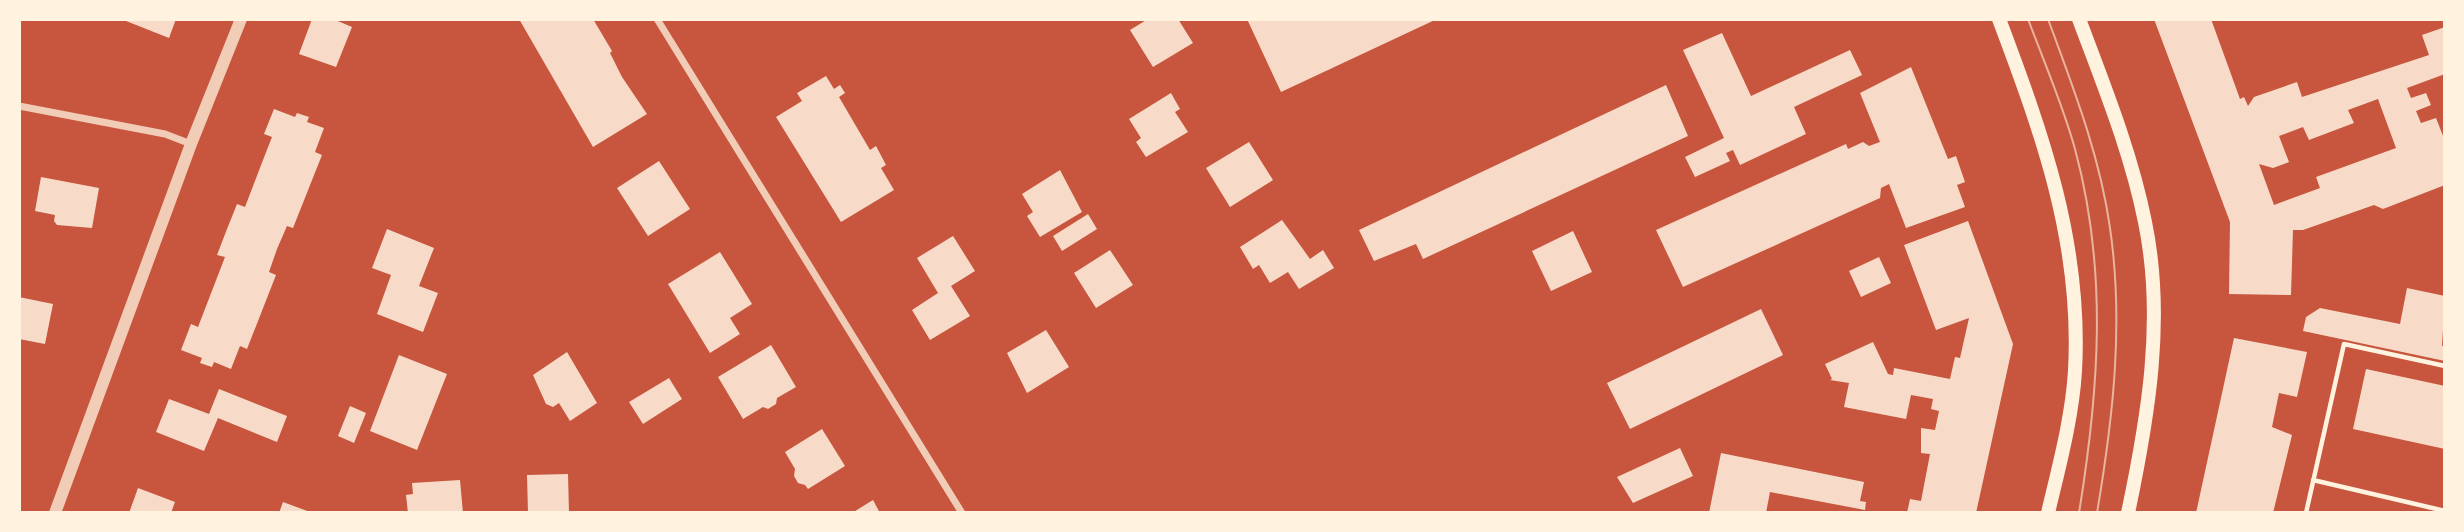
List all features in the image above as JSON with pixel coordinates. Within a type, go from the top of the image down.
[{"type":"main road","points":[[1999,19],[2051,165],[2065,217],[2071,264],[2075,371],[2049,513]]},
{"type":"main road","points":[[2079,19],[2113,109],[2146,225],[2155,320],[2152,370],[2145,433],[2128,513]]},
{"type":"street","points":[[55,513],[191,144],[241,19]]},
{"type":"street","points":[[657,19],[961,513]]},
{"type":"street","points":[[19,106],[165,134],[191,144]]},
{"type":"path","points":[[2306,513],[2344,344],[2445,366]]},
{"type":"path","points":[[2314,480],[2445,510]]},
{"type":"building","points":[[121,19],[176,19],[169,38]]},
{"type":"building","points":[[312,19],[333,19],[352,27],[336,67],[299,54]]},
{"type":"building","points":[[519,19],[593,19],[612,51],[610,53],[622,77],[647,114],[593,147]]},
{"type":"building","points":[[1148,19],[1178,19],[1193,43],[1153,67],[1130,30]]},
{"type":"building","points":[[1247,19],[1437,19],[1281,92]]},
{"type":"building","points":[[2154,19],[2211,19],[2240,99],[2244,97],[2248,106],[2254,97],[2297,82],[2302,97],[2429,55],[2422,35],[2445,27],[2445,74],[2407,88],[2411,98],[2426,93],[2431,105],[2416,111],[2421,123],[2436,118],[2445,141],[2445,185],[2383,209],[2374,205],[2303,230],[2293,230],[2291,295],[2229,294],[2230,222]],"holes":[[[2378,99],[2396,148],[2316,177],[2320,188],[2274,205],[2259,164],[2273,168],[2289,162],[2279,136],[2303,127],[2309,140],[2354,123],[2348,110]]]},
{"type":"building","points":[[1722,33],[1751,96],[1850,50],[1862,75],[1794,107],[1806,134],[1740,165],[1733,150],[1726,153],[1730,161],[1695,177],[1685,157],[1724,138],[1683,50]]},
{"type":"building","points":[[1911,67],[1948,159],[1956,156],[1965,182],[1957,185],[1965,207],[1906,228],[1889,184],[1881,188],[1880,198],[1683,287],[1656,230],[1846,144],[1848,149],[1863,142],[1869,146],[1880,142],[1860,93]]},
{"type":"building","points":[[826,76],[834,89],[840,85],[845,93],[839,97],[870,150],[876,146],[886,165],[881,168],[894,190],[841,222],[776,117],[802,101],[797,93]]},
{"type":"building","points":[[1666,85],[1688,136],[1423,259],[1416,244],[1374,261],[1359,230]]},
{"type":"building","points":[[1171,93],[1180,109],[1175,112],[1188,132],[1146,157],[1136,142],[1141,138],[1129,119]]},
{"type":"building","points":[[274,109],[295,117],[297,113],[309,117],[307,122],[324,128],[315,152],[322,155],[293,228],[287,226],[277,249],[269,272],[276,275],[247,349],[240,346],[231,369],[214,362],[212,367],[200,363],[202,358],[181,350],[191,324],[198,327],[225,257],[217,255],[237,204],[245,207],[272,137],[264,134]]},
{"type":"building","points":[[1249,142],[1273,180],[1230,207],[1206,168]]},
{"type":"building","points":[[659,161],[690,209],[648,236],[617,188]]},
{"type":"building","points":[[1060,170],[1082,212],[1040,237],[1027,216],[1033,212],[1022,194]]},
{"type":"building","points":[[41,177],[99,188],[92,228],[57,225],[54,221],[55,215],[35,211]]},
{"type":"building","points":[[1088,214],[1097,229],[1062,251],[1053,236]]},
{"type":"building","points":[[1282,220],[1310,259],[1323,250],[1334,268],[1299,289],[1288,272],[1270,283],[1259,265],[1253,269],[1240,247]]},
{"type":"building","points":[[1968,221],[2013,344],[1976,513],[1907,513],[1910,499],[1921,501],[1930,454],[1921,453],[1921,428],[1935,430],[1939,411],[1931,409],[1933,399],[1911,395],[1906,419],[1844,407],[1849,383],[1830,380],[1832,379],[1825,364],[1873,342],[1888,374],[1893,375],[1894,368],[1950,379],[1955,357],[1960,358],[1969,318],[1936,330],[1904,245]]},
{"type":"building","points":[[387,229],[434,248],[419,286],[438,293],[423,332],[377,314],[391,275],[372,268]]},
{"type":"building","points":[[1573,231],[1592,272],[1551,291],[1532,251]]},
{"type":"building","points":[[953,236],[975,271],[951,286],[970,316],[930,340],[912,310],[938,293],[917,258]]},
{"type":"building","points":[[1110,250],[1133,285],[1096,308],[1074,273]]},
{"type":"building","points":[[720,252],[752,304],[730,318],[740,334],[710,353],[668,284]]},
{"type":"building","points":[[1879,257],[1891,283],[1861,297],[1849,271]]},
{"type":"building","points":[[2407,288],[2445,296],[2442,346],[2445,346],[2445,361],[2303,331],[2306,317],[2320,308],[2400,324]]},
{"type":"building","points":[[19,297],[53,304],[45,344],[19,339]]},
{"type":"building","points":[[1761,309],[1783,355],[1630,429],[1607,383]]},
{"type":"building","points":[[1046,330],[1069,367],[1027,393],[1007,353]]},
{"type":"building","points":[[2234,338],[2307,352],[2297,397],[2279,393],[2272,427],[2292,435],[2273,513],[2196,513]]},
{"type":"building","points":[[771,345],[796,387],[777,398],[776,404],[768,409],[763,407],[743,419],[718,377]]},
{"type":"building","points":[[567,352],[597,403],[570,421],[559,403],[553,407],[546,404],[533,375]]},
{"type":"building","points":[[399,355],[447,374],[417,450],[370,431]]},
{"type":"building","points":[[2366,369],[2445,386],[2445,449],[2353,429]]},
{"type":"building","points":[[669,378],[682,399],[643,424],[629,402]]},
{"type":"building","points":[[219,389],[287,416],[277,442],[218,418],[204,451],[156,432],[169,399],[209,414]]},
{"type":"building","points":[[350,406],[366,413],[354,443],[338,436]]},
{"type":"building","points":[[822,429],[845,466],[808,489],[798,483],[794,476],[795,469],[785,452]]},
{"type":"building","points":[[1680,448],[1693,476],[1633,503],[1617,477]]},
{"type":"building","points":[[1721,453],[1864,482],[1860,501],[1866,502],[1865,510],[1770,492],[1766,513],[1709,513]]},
{"type":"building","points":[[568,474],[569,513],[528,513],[527,475]]},
{"type":"building","points":[[460,480],[463,513],[408,513],[406,495],[413,494],[412,483]]},
{"type":"building","points":[[138,488],[175,502],[171,513],[129,513]]},
{"type":"building","points":[[873,500],[880,513],[852,513]]},
{"type":"building","points":[[283,502],[310,512],[310,513],[279,513]]},
{"type":"tram line","points":[[2028,19],[2075,149],[2092,240],[2096,285],[2095,376],[2079,513]]},
{"type":"tram line","points":[[2048,19],[2093,148],[2110,228],[2114,264],[2115,371],[2097,513]]}]
